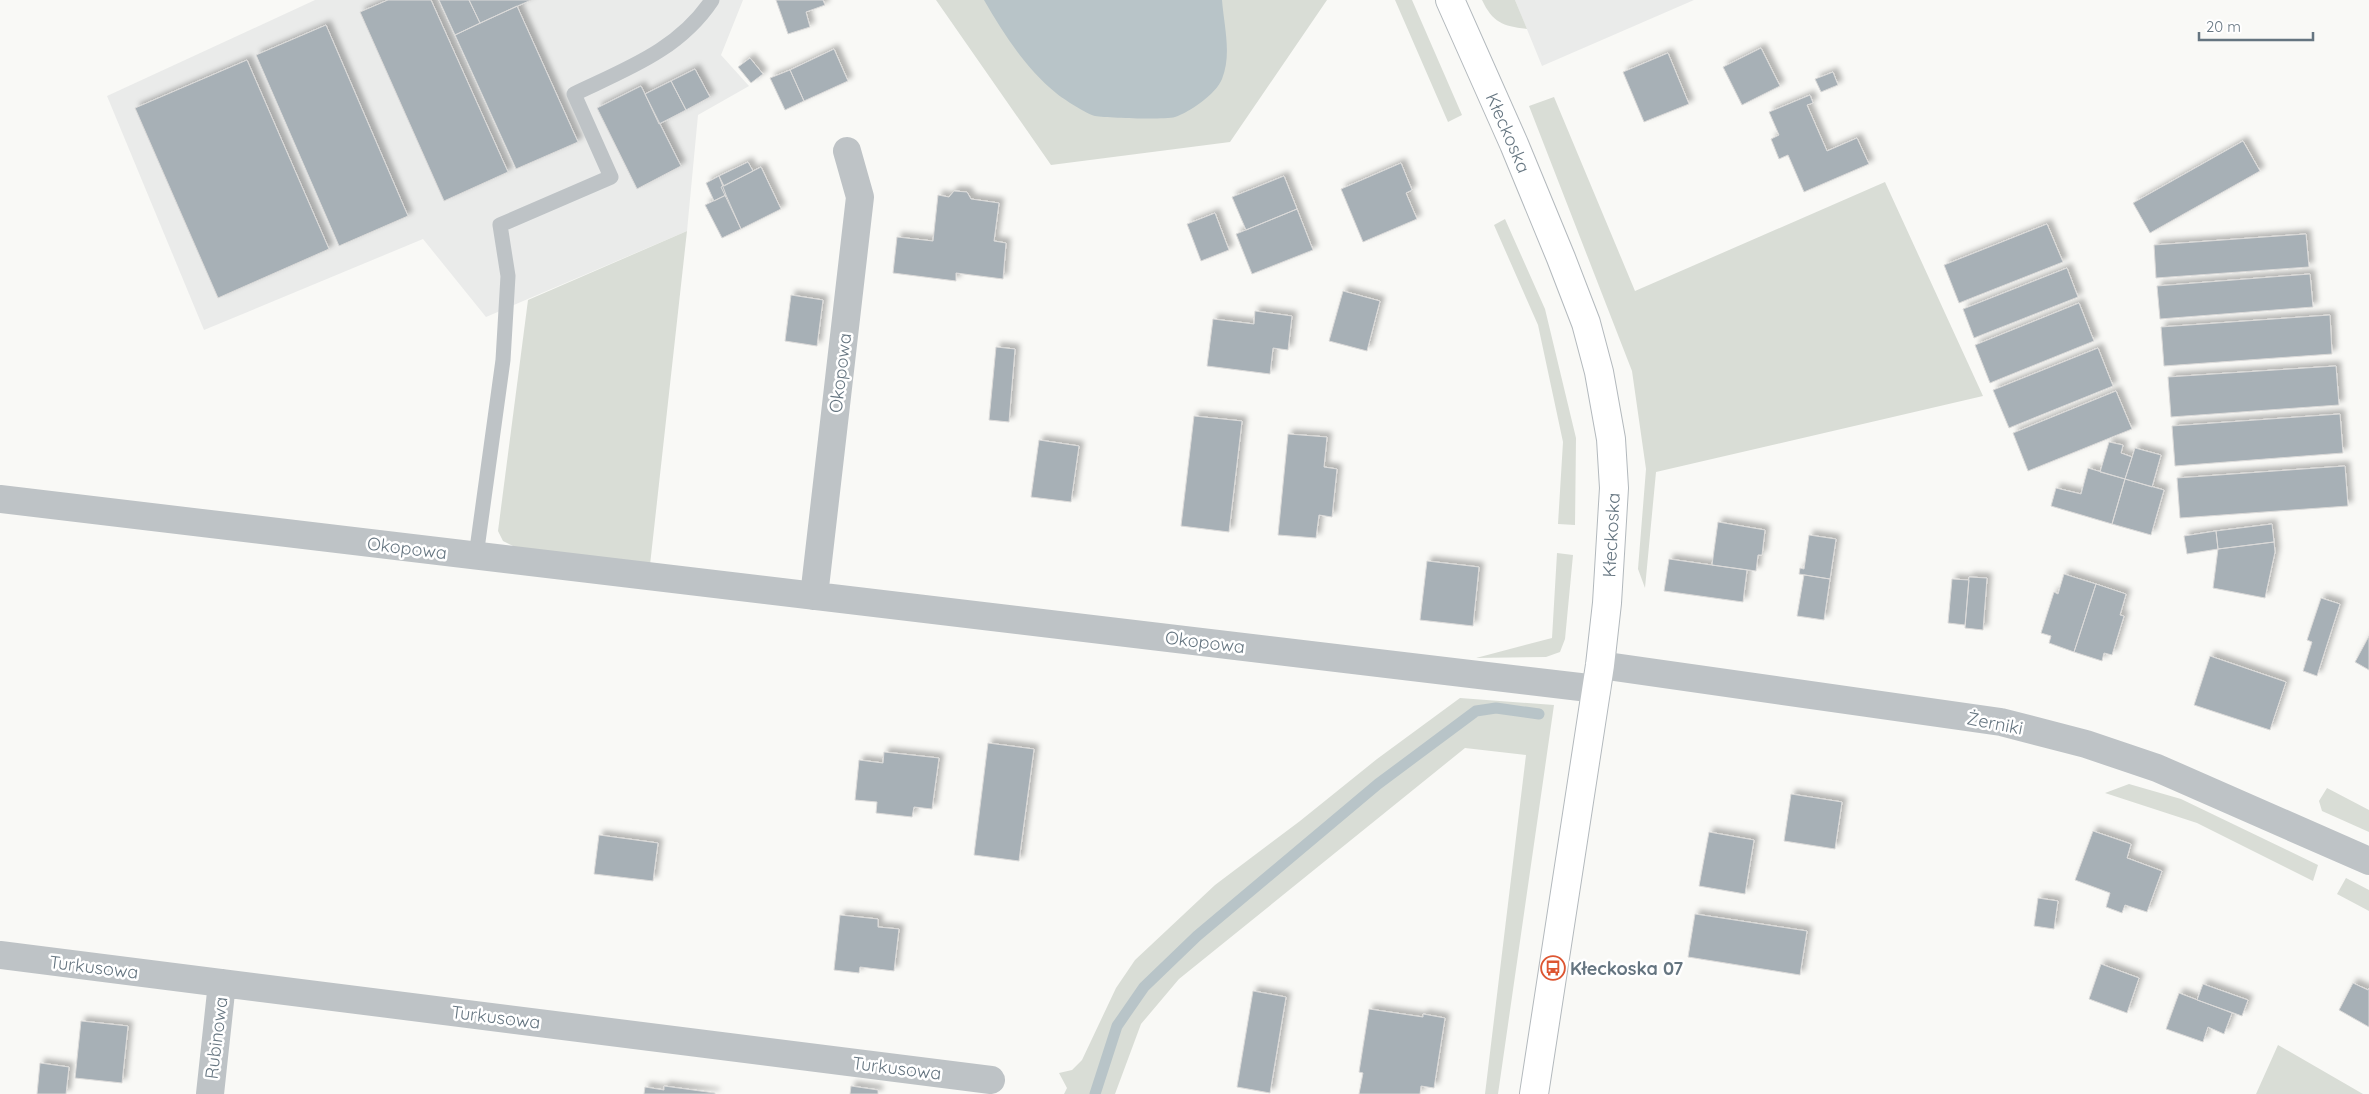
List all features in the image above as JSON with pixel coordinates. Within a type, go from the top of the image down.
[{"type":"main road","name":"Kłeckoska","points":[[1450,0],[1514,144],[1586,323],[1599,372],[1611,439],[1614,488],[1607,602],[1598,677],[1534,1094]]},
{"type":"street","name":"Okopowa","points":[[814,596],[860,197],[848,151]]},
{"type":"street","name":"Okopowa","points":[[0,499],[814,596],[1598,677]]},
{"type":"street","name":"Żerniki","points":[[1598,677],[2001,722],[2086,744],[2158,768],[2369,861]]},
{"type":"street","name":"Turkusowa","points":[[0,955],[991,1080]]},
{"type":"street","name":"Rubinowa","points":[[210,1094],[222,983]]},
{"type":"lane","points":[[476,556],[503,360],[508,276],[500,225],[610,177],[574,94],[659,53],[703,14],[712,0]]},
{"type":"shaded area","points":[[315,0],[743,0],[721,55],[749,86],[698,115],[687,231],[486,317],[423,239],[204,330],[107,96]]},
{"type":"shaded area","points":[[936,0],[1327,0],[1230,142],[1051,165]]},
{"type":"shaded area","points":[[984,0],[1222,0],[1227,50],[1222,79],[1214,91],[1195,107],[1175,117],[1095,116],[1059,96],[1035,73],[1007,38]]},
{"type":"shaded area","points":[[1395,0],[1412,0],[1462,115],[1448,122]]},
{"type":"shaded area","points":[[1482,0],[1515,0],[1527,29],[1505,25],[1500,22],[1490,14]]},
{"type":"shaded area","points":[[1515,0],[1694,0],[1542,66]]},
{"type":"shaded area","points":[[1554,97],[1635,291],[1885,182],[1983,396],[1656,472],[1645,588],[1638,569],[1646,469],[1632,371],[1529,106]]},
{"type":"shaded area","points":[[1505,219],[1545,309],[1576,438],[1575,525],[1558,524],[1563,442],[1538,325],[1494,225]]},
{"type":"shaded area","points":[[687,231],[650,565],[515,547],[503,541],[498,531],[528,300]]},
{"type":"shaded area","points":[[1557,553],[1573,555],[1565,639],[1560,652],[1546,657],[1476,658],[1552,638]]},
{"type":"shaded area","points":[[1460,698],[1554,705],[1498,1094],[1485,1094],[1526,755],[1465,748],[1179,979],[1141,1024],[1115,1094],[1064,1094],[1067,1088],[1059,1073],[1072,1070],[1082,1060],[1116,988],[1135,960],[1215,885],[1300,821],[1377,759]]},
{"type":"shaded area","points":[[2129,784],[2181,799],[2318,865],[2313,881],[2197,823],[2105,793]]},
{"type":"shaded area","points":[[2327,788],[2369,810],[2369,832],[2322,811],[2319,801]]},
{"type":"shaded area","points":[[2346,878],[2369,890],[2369,911],[2337,894]]},
{"type":"shaded area","points":[[2278,1045],[2363,1094],[2256,1094]]},
{"type":"building","points":[[388,0],[431,0],[508,172],[444,201],[360,12]]},
{"type":"building","points":[[439,0],[469,0],[480,23],[455,35]]},
{"type":"building","points":[[469,0],[531,0],[480,23]]},
{"type":"building","points":[[776,0],[823,0],[825,5],[806,12],[810,27],[788,34]]},
{"type":"building","points":[[517,6],[578,142],[516,169],[455,35]]},
{"type":"building","points":[[326,25],[408,216],[339,246],[256,55]]},
{"type":"building","points":[[1761,48],[1780,86],[1742,105],[1723,67]]},
{"type":"building","points":[[834,49],[848,81],[804,101],[790,70]]},
{"type":"building","points":[[1668,53],[1689,104],[1644,122],[1623,72]]},
{"type":"building","points":[[750,58],[763,74],[751,83],[738,67]]},
{"type":"building","points":[[247,60],[329,249],[218,298],[135,108]]},
{"type":"building","points":[[695,69],[710,97],[686,110],[671,81]]},
{"type":"building","points":[[790,70],[804,101],[785,110],[770,78]]},
{"type":"building","points":[[1833,72],[1838,85],[1821,92],[1815,79]]},
{"type":"building","points":[[671,81],[686,110],[659,124],[645,94]]},
{"type":"building","points":[[641,86],[681,166],[637,189],[597,108]]},
{"type":"building","points":[[1810,95],[1813,103],[1807,105],[1827,151],[1857,138],[1869,164],[1804,192],[1788,155],[1779,159],[1771,139],[1779,135],[1769,112]]},
{"type":"building","points":[[2243,141],[2260,171],[2150,233],[2133,203]]},
{"type":"building","points":[[748,162],[753,171],[724,186],[719,176]]},
{"type":"building","points":[[1401,163],[1412,190],[1406,193],[1417,219],[1363,242],[1341,189]]},
{"type":"building","points":[[761,167],[781,209],[741,229],[721,187]]},
{"type":"building","points":[[719,176],[726,195],[714,201],[706,183]]},
{"type":"building","points":[[1284,176],[1297,209],[1246,230],[1232,197]]},
{"type":"building","points":[[954,191],[967,192],[971,199],[999,203],[994,241],[1006,243],[1003,279],[956,273],[956,281],[893,273],[897,237],[933,241],[938,195],[949,197]]},
{"type":"building","points":[[726,195],[741,229],[722,238],[705,205]]},
{"type":"building","points":[[1297,209],[1313,250],[1252,274],[1236,234]]},
{"type":"building","points":[[1215,213],[1229,250],[1201,261],[1187,224]]},
{"type":"building","points":[[2047,224],[2063,262],[1959,303],[1944,265]]},
{"type":"building","points":[[2306,234],[2309,267],[2156,278],[2154,245]]},
{"type":"building","points":[[2067,268],[2078,297],[1974,338],[1963,309]]},
{"type":"building","points":[[2310,274],[2313,307],[2160,319],[2157,286]]},
{"type":"building","points":[[1343,291],[1380,301],[1367,351],[1329,341]]},
{"type":"building","points":[[791,295],[823,300],[817,346],[785,341]]},
{"type":"building","points":[[2079,303],[2094,341],[1990,383],[1975,345]]},
{"type":"building","points":[[1255,311],[1292,316],[1288,350],[1273,348],[1270,374],[1207,366],[1213,319],[1254,324]]},
{"type":"building","points":[[2330,315],[2332,354],[2164,366],[2161,327]]},
{"type":"building","points":[[996,347],[1015,349],[1009,422],[989,420]]},
{"type":"building","points":[[2098,348],[2113,386],[2009,428],[1993,390]]},
{"type":"building","points":[[2336,366],[2339,405],[2171,417],[2168,377]]},
{"type":"building","points":[[2116,391],[2132,429],[2028,471],[2013,433]]},
{"type":"building","points":[[2340,414],[2343,453],[2175,466],[2172,426]]},
{"type":"building","points":[[1194,416],[1242,421],[1229,532],[1181,526]]},
{"type":"building","points":[[1288,434],[1327,437],[1324,467],[1337,469],[1332,517],[1319,515],[1316,538],[1278,535]]},
{"type":"building","points":[[1039,440],[1079,446],[1071,502],[1031,497]]},
{"type":"building","points":[[2109,442],[2123,445],[2121,453],[2132,457],[2125,479],[2100,472]]},
{"type":"building","points":[[2135,448],[2161,455],[2152,487],[2125,479]]},
{"type":"building","points":[[2345,466],[2348,506],[2180,518],[2177,478]]},
{"type":"building","points":[[2088,468],[2125,479],[2112,524],[2051,506],[2056,488],[2081,494]]},
{"type":"building","points":[[2125,479],[2164,490],[2151,535],[2112,524]]},
{"type":"building","points":[[1718,522],[1765,530],[1762,555],[1758,555],[1756,571],[1712,565]]},
{"type":"building","points":[[2272,524],[2274,542],[2218,549],[2216,531]]},
{"type":"building","points":[[2216,531],[2218,549],[2187,554],[2184,536]]},
{"type":"building","points":[[1809,535],[1836,539],[1830,579],[1799,574],[1800,568],[1804,569]]},
{"type":"building","points":[[2274,542],[2275,552],[2265,598],[2213,588],[2218,549]]},
{"type":"building","points":[[1669,559],[1747,570],[1743,602],[1664,591]]},
{"type":"building","points":[[1427,561],[1479,567],[1473,626],[1420,620]]},
{"type":"building","points":[[2064,574],[2096,584],[2074,652],[2049,643],[2051,636],[2041,633],[2054,592],[2058,594]]},
{"type":"building","points":[[1804,575],[1830,579],[1824,620],[1797,616]]},
{"type":"building","points":[[1969,577],[1987,578],[1983,630],[1965,628]]},
{"type":"building","points":[[1952,579],[1969,580],[1965,625],[1948,623]]},
{"type":"building","points":[[2096,584],[2126,594],[2120,615],[2124,616],[2112,655],[2104,653],[2102,661],[2074,652]]},
{"type":"building","points":[[2321,598],[2340,604],[2317,676],[2303,671],[2312,642],[2307,640]]},
{"type":"building","points":[[2369,636],[2369,670],[2355,662]]},
{"type":"building","points":[[2210,656],[2286,682],[2270,730],[2194,705]]},
{"type":"building","points":[[988,743],[1034,749],[1019,861],[974,855]]},
{"type":"building","points":[[884,752],[939,758],[932,809],[914,807],[912,817],[876,813],[877,802],[855,800],[859,760],[883,763]]},
{"type":"building","points":[[1791,794],[1842,802],[1835,849],[1784,841]]},
{"type":"building","points":[[2093,831],[2131,844],[2127,858],[2162,871],[2147,912],[2125,905],[2122,913],[2106,907],[2110,893],[2075,880]]},
{"type":"building","points":[[1709,832],[1754,840],[1745,894],[1699,886]]},
{"type":"building","points":[[599,835],[658,843],[653,881],[594,874]]},
{"type":"building","points":[[2038,898],[2058,901],[2054,929],[2034,926]]},
{"type":"building","points":[[1695,914],[1807,931],[1800,975],[1688,957]]},
{"type":"building","points":[[840,915],[878,919],[878,927],[899,929],[894,971],[860,967],[859,973],[834,970]]},
{"type":"building","points":[[2101,964],[2139,978],[2127,1013],[2089,999]]},
{"type":"building","points":[[2353,983],[2368,990],[2369,988],[2369,1027],[2339,1010]]},
{"type":"building","points":[[2203,984],[2248,1000],[2242,1016],[2197,1000]]},
{"type":"building","points":[[1253,991],[1286,997],[1270,1093],[1237,1087]]},
{"type":"building","points":[[2179,993],[2232,1013],[2224,1034],[2208,1027],[2203,1042],[2166,1029]]},
{"type":"building","points":[[1369,1009],[1423,1017],[1423,1014],[1445,1018],[1434,1088],[1421,1086],[1420,1094],[1359,1094],[1363,1073],[1359,1072]]},
{"type":"building","points":[[81,1021],[128,1026],[122,1083],[75,1078]]},
{"type":"building","points":[[40,1063],[69,1067],[66,1094],[37,1094]]},
{"type":"building","points":[[664,1086],[715,1094],[644,1094],[645,1087],[664,1090]]},
{"type":"building","points":[[851,1086],[878,1090],[878,1094],[850,1094]]},
{"type":"waterway","points":[[1095,1094],[1117,1026],[1144,987],[1197,936],[1378,784],[1476,711],[1496,708],[1539,714]]},
{"type":"place","name":"Kłeckoska 07","points":[[1553,968]]}]
